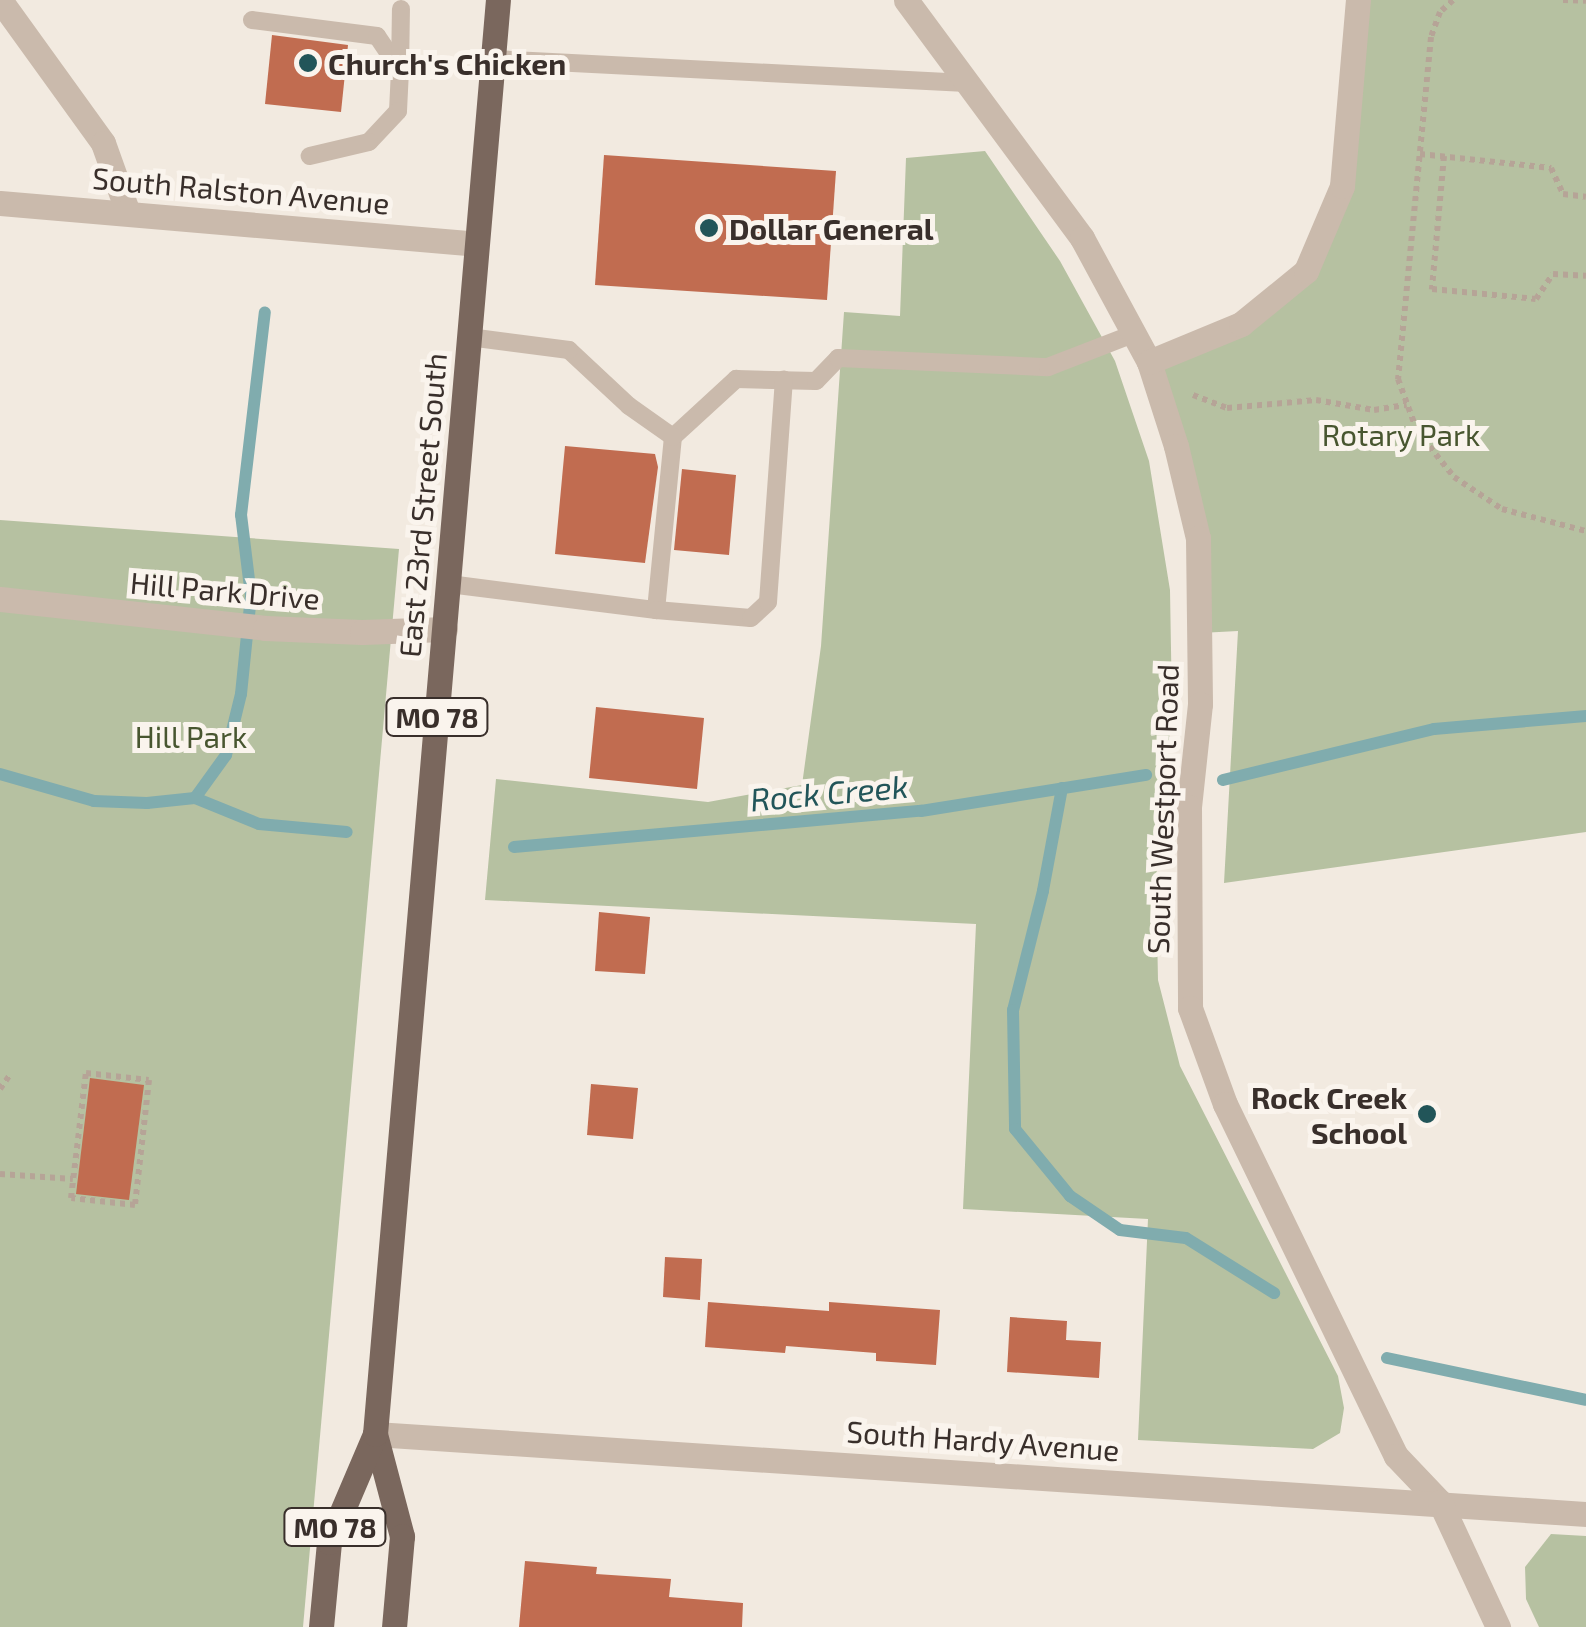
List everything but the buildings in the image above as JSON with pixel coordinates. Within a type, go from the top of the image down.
[{"type":"main road","name":"East 23rd Street South","points":[[322,1627],[328,1542],[375,1434],[498,0]]},
{"type":"main road","name":"East 23rd Street South","points":[[375,1434],[402,1536],[394,1627]]},
{"type":"street","points":[[0,0],[104,142],[127,210]]},
{"type":"street","name":"South Westport Road","points":[[906,0],[1082,238],[1133,334],[1160,358],[1198,538],[1200,704],[1189,807],[1190,1008],[1225,1104],[1396,1456],[1440,1502],[1498,1627]]},
{"type":"street","points":[[1160,358],[1241,324],[1306,271],[1342,186],[1358,0]]},
{"type":"street","name":"South Ralston Avenue","points":[[0,203],[127,210],[476,244]]},
{"type":"street","name":"Hill Park Drive","points":[[0,599],[264,628],[362,632],[445,628]]},
{"type":"street","name":"South Hardy Avenue","points":[[375,1434],[1586,1514]]},
{"type":"lane","points":[[310,156],[369,142],[398,111],[401,9]]},
{"type":"lane","points":[[252,20],[377,36],[400,70]]},
{"type":"lane","points":[[493,59],[971,83]]},
{"type":"lane","points":[[656,610],[673,438],[736,379],[816,380],[838,358],[1048,367],[1133,334]]},
{"type":"lane","points":[[468,338],[570,350],[629,406],[673,438]]},
{"type":"lane","points":[[449,584],[751,618],[768,602],[784,380]]},
{"type":"path","points":[[1453,0],[1440,12],[1431,37],[1398,379],[1417,432],[1454,476],[1502,509],[1586,531]]},
{"type":"path","points":[[1563,0],[1586,2]]},
{"type":"path","points":[[1420,154],[1551,168],[1563,194],[1586,197]]},
{"type":"path","points":[[1444,156],[1432,289],[1536,299],[1553,274],[1586,276]]},
{"type":"path","points":[[1160,358],[1194,396],[1227,408],[1316,400],[1374,410],[1407,405]]},
{"type":"path","points":[[86,1073],[150,1080],[134,1205],[70,1198],[73,1179],[86,1073]]},
{"type":"path","points":[[0,1089],[9,1076]]},
{"type":"path","points":[[0,1174],[73,1179]]},
{"type":"green space","name":"Rotary Park","points":[[1358,0],[1586,0],[1586,832],[1224,883],[1238,631],[1200,633],[1198,538],[1149,362],[1241,324],[1306,271],[1342,186]]},
{"type":"green space","points":[[985,151],[1060,261],[1115,361],[1149,461],[1170,590],[1172,708],[1156,879],[1158,980],[1180,1066],[1338,1376],[1344,1408],[1340,1433],[1313,1449],[1138,1440],[1148,1219],[963,1209],[976,924],[485,900],[496,779],[708,802],[802,785],[821,646],[844,312],[900,316],[906,158]]},
{"type":"green space","name":"Hill Park","points":[[0,520],[399,549],[303,1627],[0,1627]]},
{"type":"green space","points":[[1551,1534],[1586,1536],[1586,1627],[1539,1627],[1526,1599],[1525,1567]]},
{"type":"waterway","points":[[195,798],[226,755],[241,694],[251,596],[241,515],[265,312]]},
{"type":"waterway","name":"Rock Creek","points":[[1223,780],[1434,729],[1586,716]]},
{"type":"waterway","name":"Rock Creek","points":[[0,774],[94,801],[147,803],[195,798],[259,824],[347,832]]},
{"type":"waterway","name":"Rock Creek","points":[[514,847],[921,811],[1146,775]]},
{"type":"waterway","points":[[1062,788],[1043,891],[1013,1010],[1015,1129],[1070,1196],[1120,1230],[1186,1238],[1274,1293]]},
{"type":"waterway","points":[[1387,1358],[1586,1400]]},
{"type":"place","name":"Church's Chicken","points":[[308,63]]},
{"type":"place","name":"Dollar General","points":[[709,228]]},
{"type":"place","name":"Rock Creek School","points":[[1427,1114]]}]
